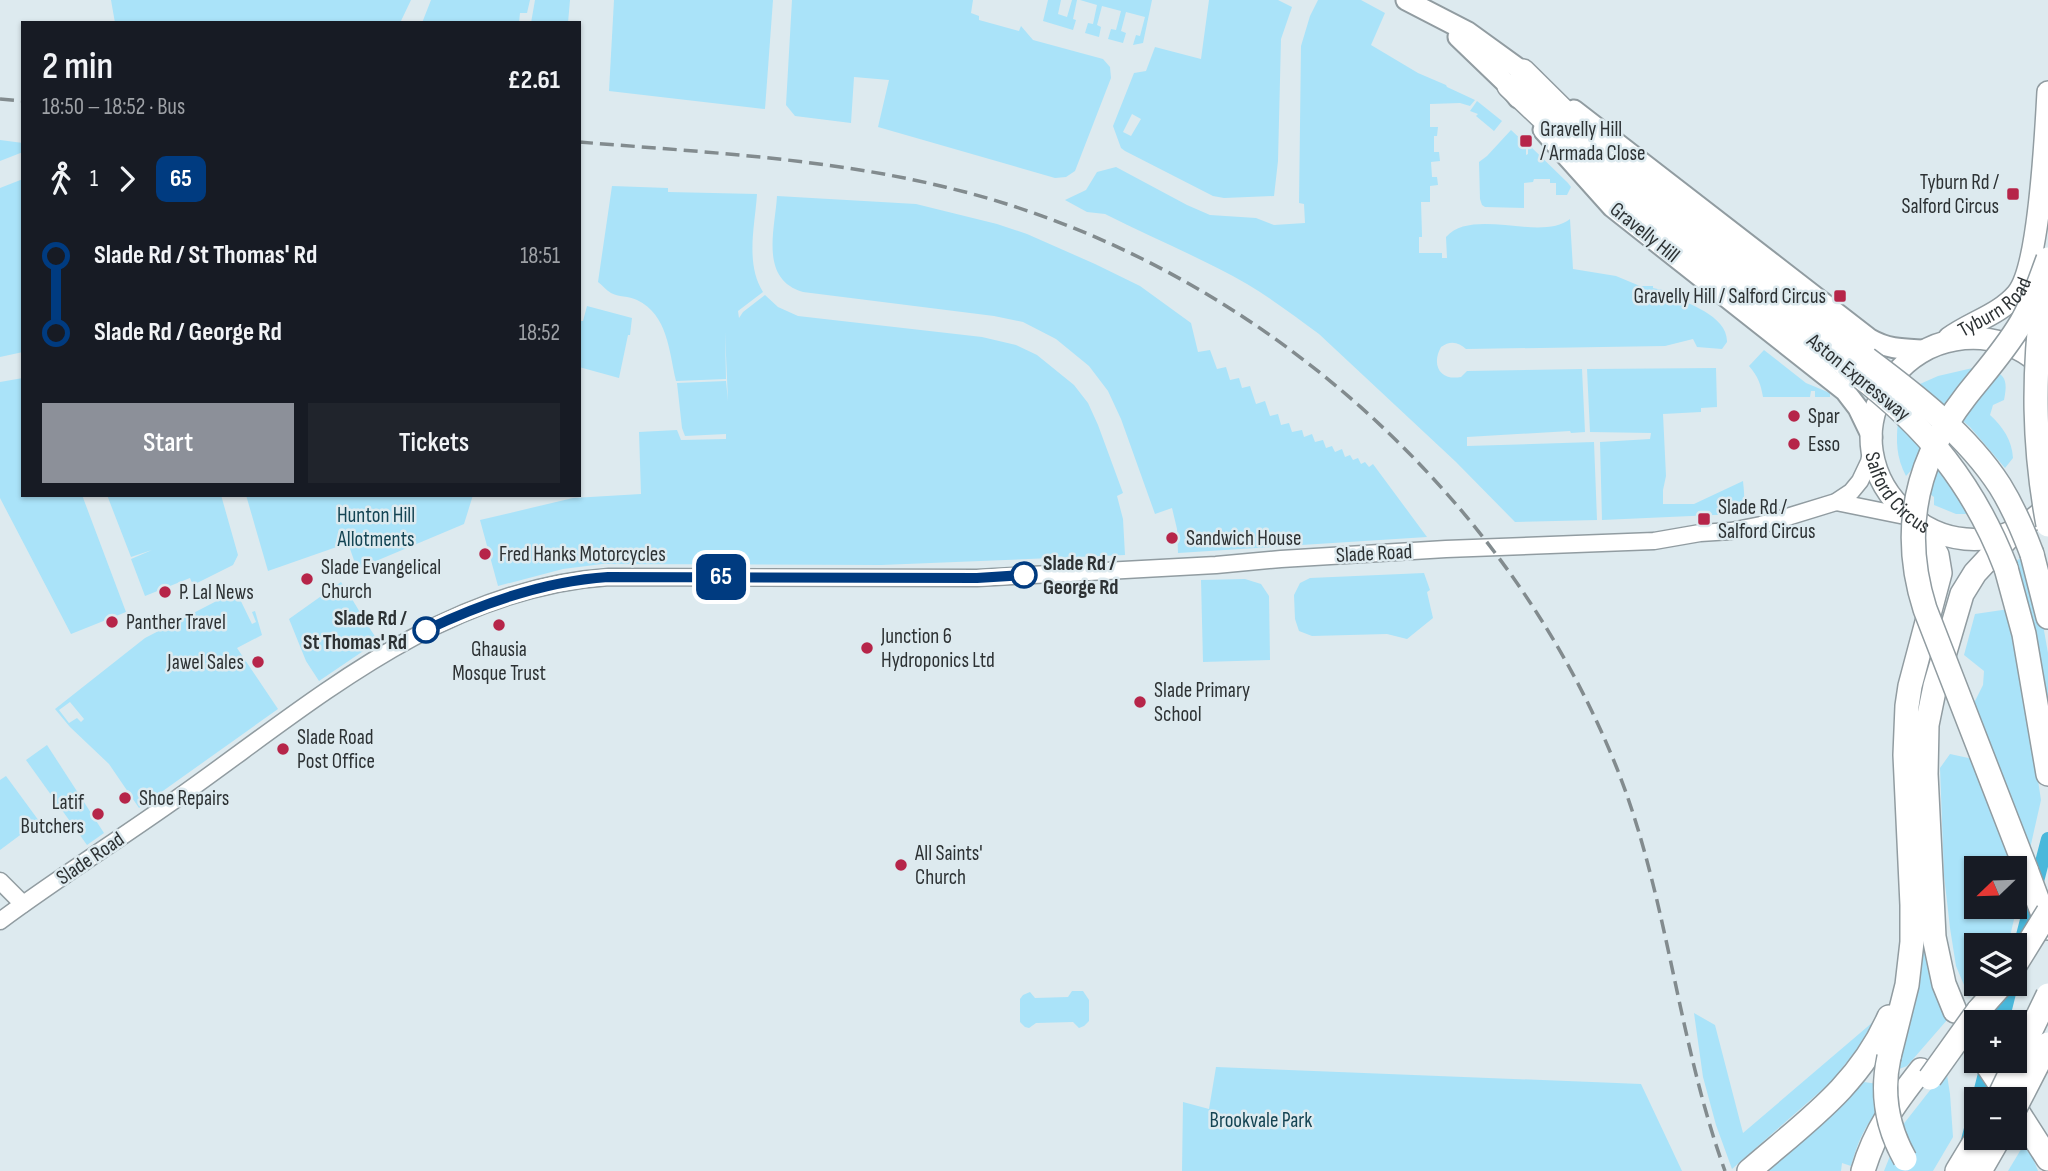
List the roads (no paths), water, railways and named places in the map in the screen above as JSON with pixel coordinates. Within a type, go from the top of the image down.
[{"type":"highway","name":"Aston Expressway","points":[[1516,78],[1621,192],[1862,367],[1914,396],[1948,426],[1981,461],[2009,501],[2032,554],[2048,617]]},
{"type":"highway","name":"Tyburn Road","points":[[1933,346],[2004,306],[2021,289],[2033,247],[2045,150],[2048,92]]},
{"type":"highway","points":[[2048,261],[2040,316],[2035,397],[2038,462],[2048,525]]},
{"type":"highway","points":[[2048,261],[2020,324],[1938,438],[1920,484],[1913,528],[1916,575],[1925,609],[2048,928]]},
{"type":"highway","points":[[1933,346],[1965,338],[2002,342],[2024,352],[2048,372]]},
{"type":"highway","name":"Salford Circus","points":[[1933,346],[1902,367],[1890,382],[1877,408],[1872,441],[1881,480],[1894,500],[1914,520],[1941,534],[1966,539],[1991,538],[2015,530],[2030,522],[2048,506]]},
{"type":"highway","name":"Aston Expressway","points":[[1862,367],[1947,460],[1979,508],[2013,588],[2024,634],[2048,771]]},
{"type":"highway","points":[[1914,520],[1937,555],[1940,573],[1907,706],[1906,797],[1913,918],[1910,965],[1887,1066],[1885,1092],[1894,1135],[1914,1171]]},
{"type":"highway","points":[[1955,1010],[1944,984],[1934,937],[1926,774],[1927,725],[1935,686],[1962,594],[1982,564],[2015,530]]},
{"type":"highway","points":[[1749,1171],[1848,1083],[1874,1047],[1892,1010],[1903,975],[1910,880]]},
{"type":"highway","points":[[2027,946],[2048,912]]},
{"type":"highway","points":[[2004,1087],[2048,995]]},
{"type":"highway","points":[[1863,1171],[1873,1141],[1886,1116],[1991,996]]},
{"type":"highway","points":[[2025,1087],[2048,1044]]},
{"type":"highway","points":[[1878,1171],[1925,1074]]},
{"type":"highway","points":[[2027,1128],[2048,1160]]},
{"type":"highway","points":[[1957,1171],[1970,1150]]},
{"type":"highway","points":[[1980,1171],[1992,1150]]},
{"type":"main road","name":"Gravelly Hill","points":[[1406,0],[1468,32],[1516,78],[1870,339],[1892,349],[1933,346]]},
{"type":"main road","name":"Gravelly Hill","points":[[1516,78],[1553,142],[1612,208],[1846,391],[1863,417],[1872,441]]},
{"type":"street","name":"Slade Road","points":[[0,921],[179,797],[301,708],[410,638],[481,605],[579,579],[977,578],[1446,549],[1654,541],[1760,525],[1836,502],[1851,492],[1860,481],[1869,462],[1872,441]]},
{"type":"street","name":"Slade Road","points":[[1836,502],[1914,520]]},
{"type":"street","points":[[0,881],[23,904]]},
{"type":"waterway","points":[[2024,933],[2048,839]]},
{"type":"railway","points":[[0,99],[21,101]]},
{"type":"railway","points":[[581,142],[763,157],[855,169],[945,187],[1054,220],[1159,267],[1258,327],[1349,397],[1432,477],[1505,566],[1567,663],[1616,766],[1634,815],[1661,916],[1695,1070],[1725,1171]]},
{"type":"place","name":"Gravelly Hill / Armada Close","points":[[1526,141]]},
{"type":"place","name":"Tyburn Rd / Salford Circus","points":[[2013,194]]},
{"type":"place","name":"Gravelly Hill / Salford Circus","points":[[1840,296]]},
{"type":"place","name":"Spar","points":[[1794,416]]},
{"type":"place","name":"Esso","points":[[1794,444]]},
{"type":"place","name":"Slade Rd / Salford Circus","points":[[1704,519]]},
{"type":"place","name":"Sandwich House","points":[[1172,538]]},
{"type":"place","name":"Fred Hanks Motorcycles","points":[[485,554]]},
{"type":"place","name":"Slade Rd / George Rd","points":[[1024,575]]},
{"type":"place","name":"Slade Evangelical Church","points":[[307,579]]},
{"type":"place","name":"P. Lal News","points":[[165,592]]},
{"type":"place","name":"Panther Travel","points":[[112,622]]},
{"type":"place","name":"Ghausia Mosque Trust","points":[[499,625]]},
{"type":"place","name":"Slade Rd / St Thomas' Rd","points":[[426,630]]},
{"type":"place","name":"Junction 6 Hydroponics Ltd","points":[[867,648]]},
{"type":"place","name":"Jawel Sales","points":[[258,662]]},
{"type":"place","name":"Slade Primary School","points":[[1140,702]]},
{"type":"place","name":"Slade Road Post Office","points":[[283,749]]},
{"type":"place","name":"Shoe Repairs","points":[[125,798]]},
{"type":"place","name":"Latif Butchers","points":[[98,814]]},
{"type":"place","name":"All Saints' Church","points":[[901,865]]},
{"type":"park label","name":"Hunton Hill Allotments","points":[[376,527]]},
{"type":"park label","name":"Brookvale Park","points":[[1261,1120]]}]
